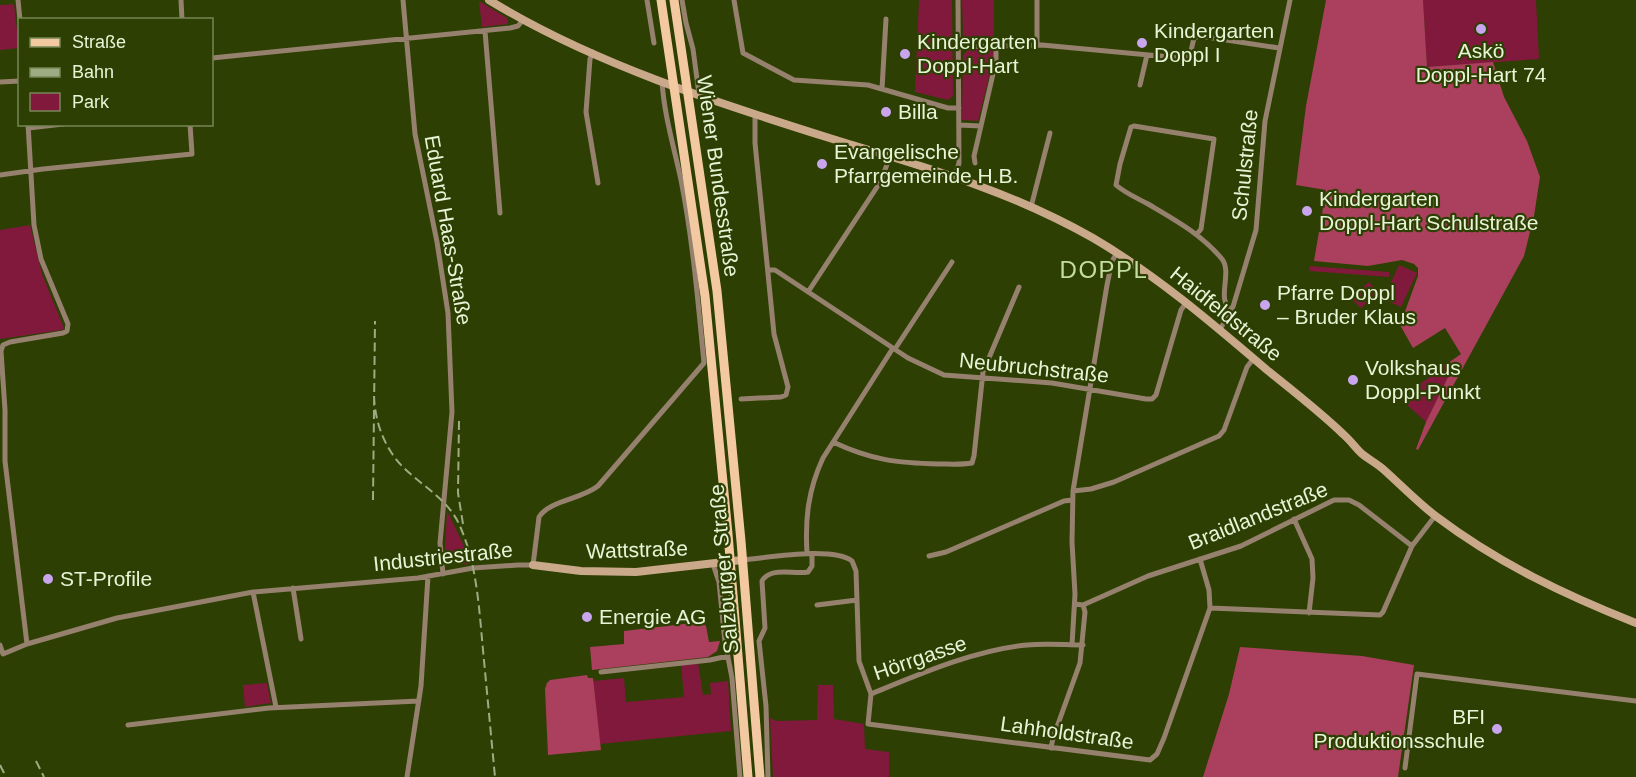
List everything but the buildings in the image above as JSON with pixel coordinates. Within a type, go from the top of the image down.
[{"type":"main road","name":"Wiener Bundesstraße","points":[[661,0],[681,88],[717,291],[724,358]]},
{"type":"main road","name":"Wiener Bundesstraße","points":[[682,0],[681,88],[685,152],[698,240],[708,361]]},
{"type":"main road","name":"Salzburger Straße","points":[[724,358],[760,777]]},
{"type":"main road","name":"Salzburger Straße","points":[[708,361],[730,562],[748,777]]},
{"type":"street","points":[[18,0],[20,18]]},
{"type":"street","points":[[181,0],[182,18]]},
{"type":"street","name":"Eduard Haas-Straße","points":[[404,0],[415,134],[437,242],[448,313],[452,412],[440,543],[443,574]]},
{"type":"street","name":"Haidfeldstraße","points":[[489,0],[524,20],[662,81],[755,114],[955,176],[998,192],[1081,232],[1117,253],[1220,329],[1300,396],[1435,516],[1500,559],[1546,585],[1636,623]]},
{"type":"street","points":[[647,0],[654,43]]},
{"type":"street","name":"Wiener Bundesstraße","points":[[682,0],[693,49],[699,94]]},
{"type":"street","points":[[735,0],[741,48],[747,56],[794,80],[868,85],[948,108],[959,108]]},
{"type":"street","points":[[955,176],[959,164],[958,0]]},
{"type":"street","points":[[1037,45],[1038,0]]},
{"type":"street","name":"Schulstraße","points":[[1220,329],[1232,310],[1256,230],[1262,139],[1290,0]]},
{"type":"street","points":[[882,89],[886,19]]},
{"type":"street","points":[[213,58],[485,31],[515,27],[524,20]]},
{"type":"street","points":[[485,31],[500,213]]},
{"type":"street","points":[[959,47],[1037,45],[1187,58],[1194,38],[1200,36],[1279,48]]},
{"type":"street","points":[[975,163],[974,156],[996,61],[996,46]]},
{"type":"street","points":[[593,52],[590,59],[586,112],[598,183]]},
{"type":"street","points":[[1140,85],[1147,55]]},
{"type":"street","points":[[0,82],[18,81]]},
{"type":"street","name":"Wiener Bundesstraße","points":[[662,81],[665,113],[677,167],[708,361]]},
{"type":"street","points":[[741,399],[781,398],[787,391],[774,334],[753,129],[755,114]]},
{"type":"street","points":[[959,125],[981,126]]},
{"type":"street","points":[[27,644],[5,461],[5,410],[0,351],[3,345],[10,342],[63,333],[67,331],[68,324],[41,259],[34,225],[28,126]]},
{"type":"street","points":[[0,175],[192,154],[190,126]]},
{"type":"street","points":[[1197,234],[1201,229],[1214,139],[1131,127],[1116,185],[1197,234],[1226,266],[1224,301],[1232,310]]},
{"type":"street","points":[[1030,207],[1050,134]]},
{"type":"street","name":"Wiener Bundesstraße","points":[[677,167],[685,152]]},
{"type":"street","points":[[808,292],[881,181],[890,156]]},
{"type":"street","points":[[1072,645],[1075,604],[1073,491],[1107,285],[1112,261],[1117,253]]},
{"type":"street","points":[[742,560],[810,554],[806,527],[810,492],[819,467],[833,442],[952,262]]},
{"type":"street","name":"Neubruchstraße","points":[[768,270],[775,270],[894,349],[944,375],[1044,382],[1146,399],[1155,397],[1181,310],[1186,303]]},
{"type":"street","points":[[833,442],[883,460],[911,463],[972,463],[982,378],[1019,286]]},
{"type":"street","points":[[1073,491],[1091,489],[1114,482],[1219,436],[1224,430],[1247,367],[1254,358]]},
{"type":"street","name":"Industriestraße","points":[[0,645],[3,654],[27,644],[117,618],[254,592],[428,576],[472,568],[533,566],[539,517],[543,511],[582,496],[598,486],[708,361]]},
{"type":"street","points":[[929,556],[946,552],[1064,501],[1072,500]]},
{"type":"street","name":"Braidlandstraße","points":[[1083,605],[1148,576],[1241,546],[1334,500],[1350,500],[1412,546]]},
{"type":"street","points":[[1210,608],[1380,615],[1412,546],[1435,516]]},
{"type":"street","points":[[1294,519],[1312,558],[1313,578],[1309,613]]},
{"type":"street","name":"Hörrgasse","points":[[810,554],[849,558],[855,565],[859,661],[871,694],[989,651],[1027,645],[1083,645]]},
{"type":"street","name":"Salzburger Straße","points":[[768,777],[766,706],[759,641],[765,628],[762,581],[766,575],[774,573],[808,572],[812,566],[810,554]]},
{"type":"street","name":"Lahholdstraße","points":[[871,694],[868,724],[1145,760],[1154,758],[1164,738],[1210,608],[1209,590],[1200,559]]},
{"type":"street","name":"Wattstraße","points":[[533,566],[614,573],[742,560]]},
{"type":"street","name":"Salzburger Straße","points":[[713,564],[719,582],[732,678],[740,777]]},
{"type":"street","points":[[407,777],[419,701],[428,576]]},
{"type":"street","points":[[293,588],[301,639]]},
{"type":"street","points":[[254,592],[276,707]]},
{"type":"street","points":[[817,605],[857,600]]},
{"type":"street","points":[[1052,748],[1053,738],[1078,672],[1083,645],[1085,612],[1083,605],[1075,604]]},
{"type":"street","name":"Salzburger Straße","points":[[601,672],[728,656]]},
{"type":"street","points":[[1405,768],[1417,674],[1636,701]]},
{"type":"street","points":[[128,725],[276,707],[419,701]]},
{"type":"green space","points":[[919,0],[952,0],[953,96],[948,100],[915,92]]},
{"type":"green space","points":[[962,0],[994,0],[994,43],[965,42]]},
{"type":"green space","name":"Askö Doppl-Hart 74","points":[[1423,0],[1536,0],[1539,59],[1427,67]]},
{"type":"green space","points":[[479,1],[507,18],[508,24],[482,27]]},
{"type":"green space","points":[[14,4],[18,48],[0,50],[0,5]]},
{"type":"green space","points":[[968,49],[990,49],[995,53],[978,121],[962,120],[963,56]]},
{"type":"green space","points":[[30,225],[42,274],[64,328],[0,339],[0,230]]},
{"type":"green space","points":[[1399,265],[1417,273],[1401,307],[1383,299]]},
{"type":"green space","points":[[1310,266],[1389,272],[1389,277],[1309,271]]},
{"type":"green space","points":[[1369,282],[1378,292],[1361,308],[1351,298]]},
{"type":"green space","points":[[1448,363],[1451,371],[1426,422],[1396,395],[1400,393],[1402,395],[1429,378],[1427,375]]},
{"type":"green space","points":[[447,511],[464,546],[468,564],[455,561],[445,551]]},
{"type":"green space","points":[[698,663],[703,695],[711,694],[710,683],[728,681],[731,731],[600,744],[593,681],[624,678],[626,702],[684,697],[681,665]]},
{"type":"green space","points":[[267,683],[271,703],[245,707],[243,685]]},
{"type":"green space","points":[[818,685],[833,685],[834,719],[864,724],[865,749],[889,752],[889,777],[773,777],[770,718],[776,721],[817,720]]},
{"type":"shaded area","points":[[1326,0],[1423,0],[1427,67],[1493,62],[1504,97],[1527,141],[1540,177],[1534,216],[1524,256],[1418,450],[1416,449],[1426,422],[1451,371],[1448,363],[1461,354],[1445,328],[1413,348],[1400,325],[1418,276],[1418,268],[1414,264],[1402,260],[1368,266],[1314,261],[1326,190],[1296,185],[1306,106]]},
{"type":"shaded area","points":[[701,622],[706,626],[709,642],[720,641],[717,651],[708,657],[592,670],[590,647],[624,644],[624,631]]},
{"type":"shaded area","points":[[1240,647],[1362,656],[1414,665],[1398,777],[1203,777],[1229,694]]},
{"type":"shaded area","points":[[587,675],[588,678],[593,678],[601,750],[548,755],[545,689],[547,683],[550,680]]},
{"type":"railway","points":[[373,500],[375,321]]},
{"type":"railway","points":[[374,396],[376,416],[387,445],[398,462],[449,508],[459,524],[470,554],[478,602],[495,777]]},
{"type":"railway","points":[[459,421],[458,493],[463,524]]},
{"type":"railway","points":[[36,761],[44,777]]},
{"type":"railway","points":[[0,765],[6,777]]},
{"type":"place","name":"Askö Doppl-Hart 74","points":[[1481,29]]},
{"type":"place","name":"Kindergarten Doppl I","points":[[1142,43]]},
{"type":"place","name":"Kindergarten Doppl-Hart","points":[[905,54]]},
{"type":"place","name":"Billa","points":[[886,112]]},
{"type":"place","name":"Evangelische Pfarrgemeinde H.B.","points":[[822,164]]},
{"type":"place","name":"Kindergarten Doppl-Hart Schulstraße","points":[[1307,211]]},
{"type":"place","name":"Pfarre Doppl – Bruder Klaus","points":[[1265,305]]},
{"type":"place","name":"Volkshaus Doppl-Punkt","points":[[1353,380]]},
{"type":"place","name":"ST-Profile","points":[[48,579]]},
{"type":"place","name":"Energie AG","points":[[587,617]]},
{"type":"place","name":"BFI Produktionsschule","points":[[1497,729]]},
{"type":"district","name":"DOPPL","points":[[1104,270]]}]
